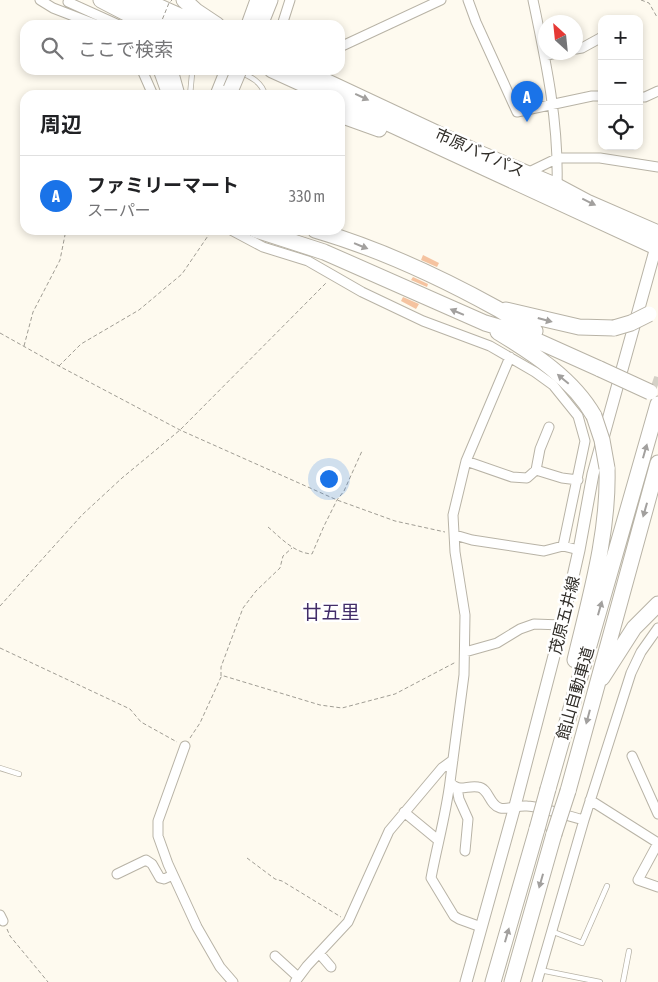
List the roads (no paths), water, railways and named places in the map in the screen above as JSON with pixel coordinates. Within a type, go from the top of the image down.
[{"type":"highway","points":[[101,0],[128,14],[135,20]]},
{"type":"highway","points":[[119,0],[163,20]]},
{"type":"highway","points":[[144,0],[189,20]]},
{"type":"highway","points":[[184,0],[210,20]]},
{"type":"highway","points":[[251,20],[258,0]]},
{"type":"highway","points":[[262,20],[270,0]]},
{"type":"highway","points":[[171,75],[176,90]]},
{"type":"highway","points":[[225,90],[227,75]]},
{"type":"highway","points":[[226,90],[236,75]]},
{"type":"highway","points":[[283,75],[316,90]]},
{"type":"highway","name":"市原バイパス","points":[[313,75],[345,90]]},
{"type":"highway","name":"市原バイパス","points":[[345,90],[479,153],[557,186],[657,243]]},
{"type":"highway","name":"市原バイパス","points":[[345,103],[444,150],[657,243]]},
{"type":"highway","points":[[345,117],[421,145],[444,150]]},
{"type":"highway","points":[[271,235],[324,252]]},
{"type":"highway","points":[[291,235],[324,252],[485,323],[522,334],[602,365]]},
{"type":"highway","points":[[337,235],[423,270],[497,308],[524,326],[602,365],[654,398]]},
{"type":"highway","points":[[497,308],[579,328],[614,328],[631,323],[653,311]]},
{"type":"highway","points":[[485,323],[558,374],[578,393],[594,416],[602,440],[607,468],[606,506],[598,565],[552,757],[548,789]]},
{"type":"highway","name":"館山自動車道","points":[[493,982],[537,829],[654,398]]},
{"type":"highway","name":"館山自動車道","points":[[512,982],[568,791],[658,463]]},
{"type":"highway","points":[[596,685],[606,673],[634,628],[658,604]]},
{"type":"main road","name":"茂原五井線","points":[[466,982],[515,806],[562,625],[579,550],[593,474],[657,243]]},
{"type":"street","points":[[40,0],[53,8],[84,20]]},
{"type":"street","points":[[284,20],[290,0]]},
{"type":"street","points":[[345,44],[426,3],[441,0]]},
{"type":"street","points":[[468,0],[517,112],[598,96]]},
{"type":"street","points":[[533,0],[538,23]]},
{"type":"street","points":[[68,2],[109,20]]},
{"type":"street","points":[[583,47],[598,39]]},
{"type":"street","points":[[546,60],[554,104],[558,158],[557,186]]},
{"type":"street","points":[[144,75],[151,90]]},
{"type":"street","points":[[160,75],[165,90]]},
{"type":"street","points":[[643,97],[658,91]]},
{"type":"street","points":[[527,173],[558,158],[600,158],[658,167]]},
{"type":"street","points":[[241,235],[263,247],[308,261],[362,292],[423,321],[490,346],[535,372],[553,386],[578,416],[585,441],[563,546]]},
{"type":"street","points":[[482,927],[454,916],[431,878],[447,803],[463,684],[465,615],[454,552],[454,515],[466,461],[510,357]]},
{"type":"street","points":[[466,461],[512,477],[527,478],[536,470],[540,449],[549,427]]},
{"type":"street","points":[[536,470],[562,478],[578,480]]},
{"type":"street","points":[[454,534],[472,540],[544,551],[563,546],[579,550]]},
{"type":"street","points":[[464,655],[497,643],[520,629],[534,624],[562,625]]},
{"type":"street","points":[[537,982],[590,800],[631,673],[641,652],[658,628]]},
{"type":"street","points":[[185,746],[158,821],[158,836],[173,875],[202,935],[220,967],[233,982]]},
{"type":"street","points":[[632,756],[658,814]]},
{"type":"street","points":[[275,956],[297,980],[348,922],[388,831],[442,768],[453,760]]},
{"type":"street","points":[[450,782],[453,787],[457,788],[480,786],[485,790],[492,802],[500,808],[528,806],[584,820]]},
{"type":"street","points":[[457,788],[459,799],[468,819],[465,851]]},
{"type":"street","points":[[590,800],[658,843],[638,880],[658,887]]},
{"type":"street","points":[[404,812],[438,840]]},
{"type":"street","points":[[117,874],[146,860],[152,864],[160,878],[164,879],[173,875]]},
{"type":"street","points":[[319,953],[331,967]]},
{"type":"lane","points":[[190,90],[192,75]]},
{"type":"lane","points":[[244,75],[255,80],[264,90]]},
{"type":"lane","points":[[0,768],[19,774]]},
{"type":"lane","points":[[552,931],[582,943],[607,886]]},
{"type":"lane","points":[[623,982],[629,951]]},
{"type":"lane","points":[[540,970],[600,982]]},
{"type":"tunnel","points":[[652,383],[658,385]]},
{"type":"place","name":"ファミリーマート","points":[[527,122]]},
{"type":"district","name":"廿五里","points":[[331,612]]}]
